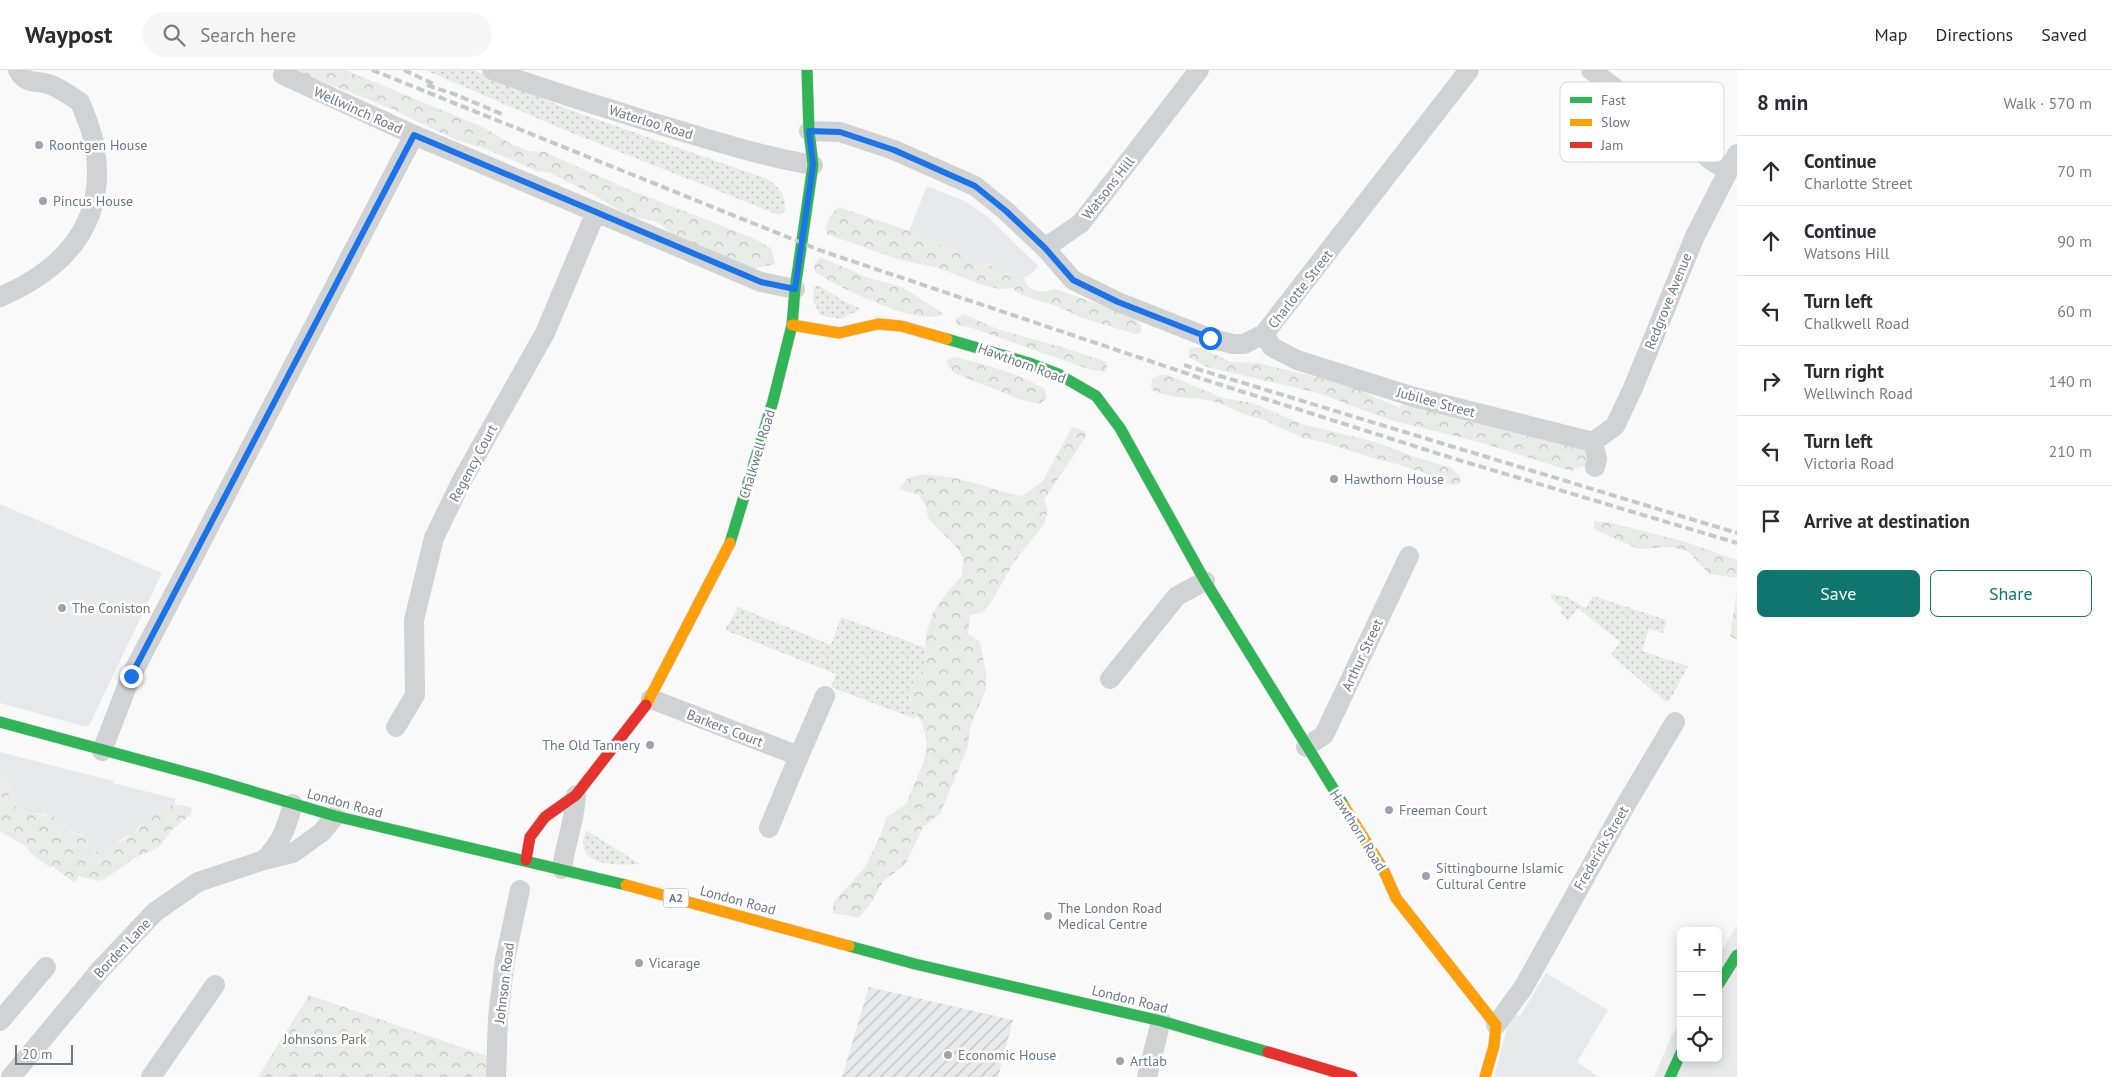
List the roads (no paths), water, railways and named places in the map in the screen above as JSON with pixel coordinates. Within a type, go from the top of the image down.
[{"type":"street","points":[[0,297],[52,268],[67,253],[79,237],[96,197],[98,171],[95,147],[80,102],[48,84],[33,83],[22,78],[18,70]]},
{"type":"street","name":"Waterloo Road","points":[[492,70],[583,102],[696,136],[789,161],[813,165]]},
{"type":"street","name":"Chalkwell Road","points":[[526,860],[530,837],[545,817],[576,795],[651,699],[729,548],[773,401],[792,326],[795,289],[813,165],[809,131],[807,70]]},
{"type":"street","name":"Watsons Hill","points":[[1045,248],[1081,222],[1199,70]]},
{"type":"street","name":"Charlotte Street","points":[[1045,248],[1073,280],[1118,302],[1185,329],[1234,344],[1244,344],[1264,334],[1469,70]]},
{"type":"street","points":[[1591,70],[1607,82]]},
{"type":"street","name":"Wellwinch Road","points":[[283,76],[414,135],[761,282],[795,289]]},
{"type":"street","points":[[809,131],[840,132],[894,150],[975,186],[1006,211],[1045,248]]},
{"type":"street","points":[[102,750],[138,662],[414,135]]},
{"type":"street","points":[[1714,162],[1732,162]]},
{"type":"street","name":"Redgrove Avenue","points":[[1593,442],[1615,426],[1633,388],[1694,236],[1732,162]]},
{"type":"street","name":"Regency Court","points":[[396,727],[415,695],[414,620],[434,538],[461,482],[545,332],[596,212]]},
{"type":"street","name":"Hawthorn Road","points":[[792,326],[839,332],[878,324],[901,326],[1029,363],[1083,387],[1096,396],[1120,428],[1205,581],[1384,871],[1396,898],[1496,1025]]},
{"type":"street","name":"Jubilee Street","points":[[1264,334],[1272,347],[1297,360],[1414,397],[1593,442]]},
{"type":"street","points":[[1593,442],[1597,459],[1595,467]]},
{"type":"street","name":"Arthur Street","points":[[1306,747],[1324,735],[1409,556]]},
{"type":"street","points":[[1110,679],[1177,596],[1205,581]]},
{"type":"street","points":[[769,828],[825,696]]},
{"type":"street","name":"Barkers Court","points":[[651,699],[799,756]]},
{"type":"street","name":"London Road","points":[[0,722],[206,778],[335,816],[456,846],[562,869],[916,964],[1161,1021],[1352,1077]]},
{"type":"street","name":"Frederick Street","points":[[1496,1025],[1523,988],[1675,722]]},
{"type":"street","name":"Chalkwell Road","points":[[562,869],[576,795]]},
{"type":"street","name":"Borden Lane","points":[[264,860],[276,849],[283,838],[293,804]]},
{"type":"street","name":"Borden Lane","points":[[11,1077],[101,969],[155,912],[198,882],[264,860],[293,853],[322,832],[335,816]]},
{"type":"street","name":"Johnson Road","points":[[496,1077],[498,1017],[505,959],[520,890]]},
{"type":"street","points":[[1722,979],[1737,955]]},
{"type":"street","points":[[0,1021],[46,967]]},
{"type":"street","points":[[151,1077],[215,985]]},
{"type":"street","points":[[1147,1077],[1161,1021]]},
{"type":"street","points":[[1485,1077],[1494,1046],[1496,1025]]},
{"type":"street","points":[[1670,1077],[1677,1062]]},
{"type":"railway","points":[[372,70],[822,251],[1215,383],[1452,458],[1737,543]]},
{"type":"railway","points":[[404,70],[436,85]]},
{"type":"railway","points":[[427,85],[504,115]]},
{"type":"railway","points":[[1184,365],[1737,533]]},
{"type":"place","name":"Roontgen House","points":[[39,145]]},
{"type":"place","name":"Pincus House","points":[[43,201]]},
{"type":"place","name":"Hawthorn House","points":[[1334,479]]},
{"type":"place","name":"The Coniston","points":[[62,608]]},
{"type":"place","name":"The Old Tannery","points":[[650,745]]},
{"type":"place","name":"Freeman Court","points":[[1389,810]]},
{"type":"place","name":"Sittingbourne Islamic Cultural Centre","points":[[1426,876]]},
{"type":"place","name":"The London Road Medical Centre","points":[[1048,916]]},
{"type":"place","name":"Vicarage","points":[[639,963]]},
{"type":"place","name":"Economic House","points":[[948,1055]]},
{"type":"place","name":"Artlab","points":[[1120,1061]]},
{"type":"park label","name":"Johnsons Park","points":[[325,1039]]}]
